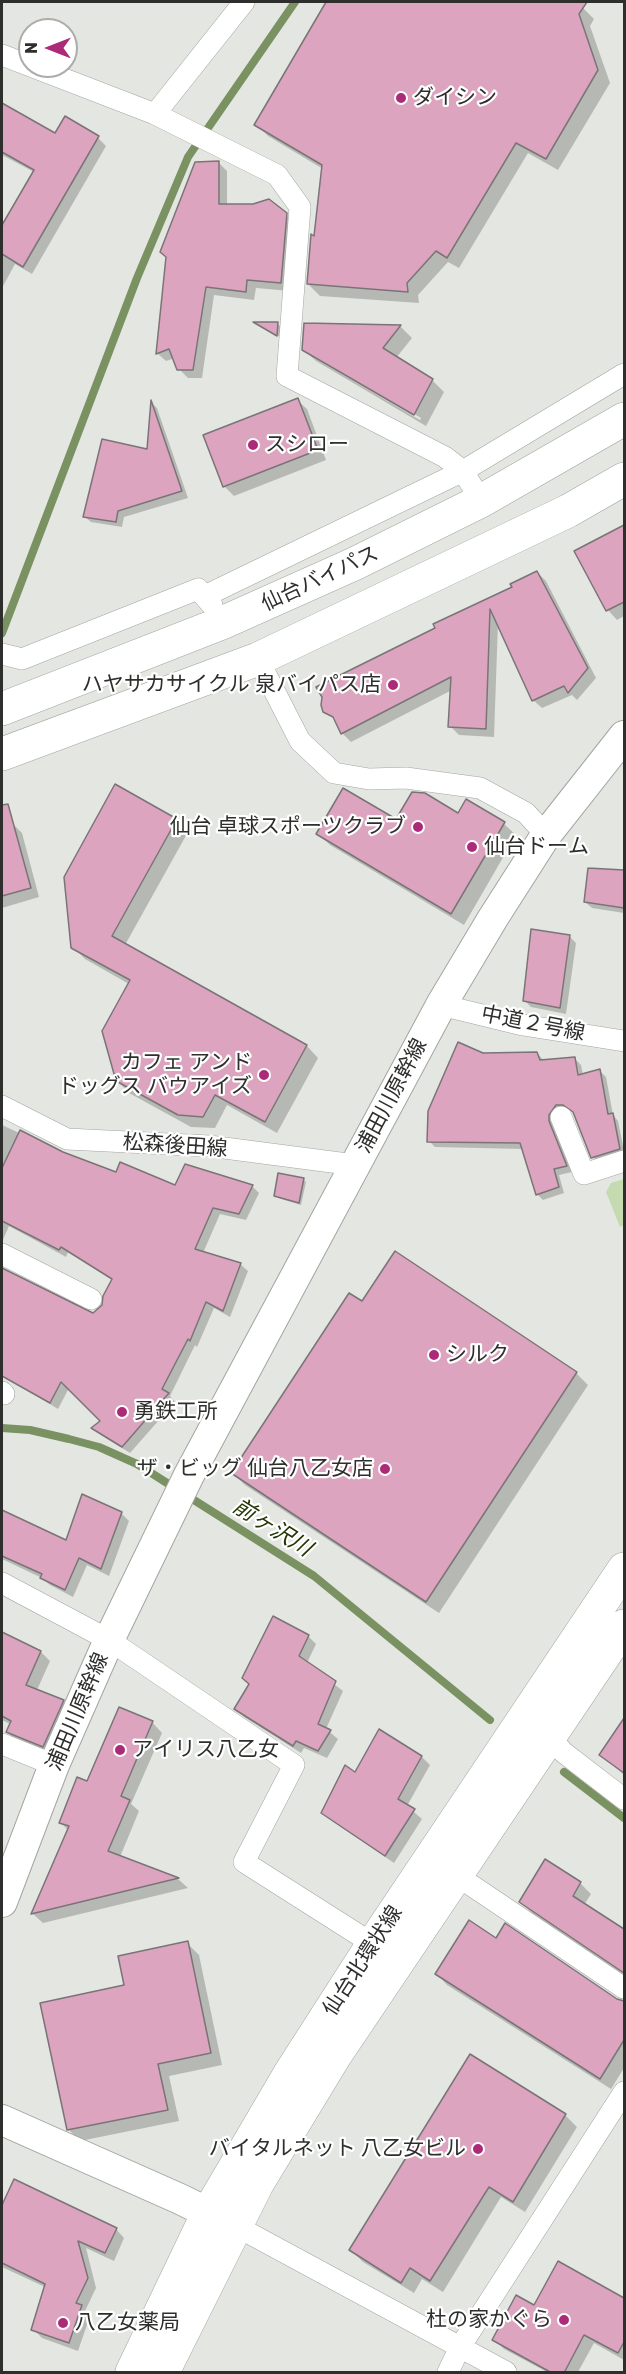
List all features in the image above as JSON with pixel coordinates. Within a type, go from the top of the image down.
[{"type":"main road","name":"仙台バイパス","points":[[2,709],[222,623],[354,564],[481,501],[624,419]]},
{"type":"main road","points":[[2,754],[258,659],[568,511],[624,479]]},
{"type":"main road","name":"仙台北環状線","points":[[163,2373],[221,2219],[289,2075],[373,1944],[624,1569]]},
{"type":"main road","name":"仙台北環状線","points":[[132,2373],[221,2219],[256,2184],[336,2054],[551,1738],[624,1626]]},
{"type":"street","points":[[161,117],[244,2]]},
{"type":"street","points":[[2,55],[161,117],[277,175],[300,207],[287,376],[445,457],[463,471],[481,501]]},
{"type":"street","points":[[205,596],[463,471],[624,374]]},
{"type":"street","points":[[3,654],[22,659],[198,589],[222,623]]},
{"type":"street","points":[[258,659],[300,741],[334,773],[369,779],[406,778],[480,788],[526,813],[546,836]]},
{"type":"street","name":"浦田川原幹線","points":[[2,1902],[54,1765],[109,1640],[189,1475],[441,1005],[546,836],[624,736]]},
{"type":"street","name":"中道２号線","points":[[441,1005],[523,1025],[624,1041]]},
{"type":"street","name":"松森後田線","points":[[2,1106],[67,1139],[209,1146],[355,1165]]},
{"type":"street","points":[[561,1117],[584,1174],[624,1161]]},
{"type":"street","points":[[2,1254],[91,1299]]},
{"type":"street","points":[[2,1583],[109,1640],[294,1765],[244,1862],[373,1944]]},
{"type":"street","points":[[551,1738],[563,1752],[624,1799]]},
{"type":"street","points":[[2,1744],[54,1765]]},
{"type":"street","points":[[456,1875],[624,1988]]},
{"type":"street","points":[[448,2373],[460,2347],[622,2101]]},
{"type":"street","points":[[2,2120],[221,2219],[507,2373]]},
{"type":"green space","points":[[624,1179],[624,1225],[620,1227],[606,1192],[611,1183]]},
{"type":"building","points":[[326,2],[587,2],[579,14],[598,70],[546,159],[516,143],[447,258],[436,251],[407,283],[408,292],[307,284],[311,234],[314,236],[322,165],[254,125]]},
{"type":"building","points":[[2,103],[55,133],[65,116],[99,136],[23,267],[2,254],[2,225],[34,170],[2,152]]},
{"type":"building","points":[[219,161],[219,204],[253,204],[269,199],[287,213],[281,283],[247,280],[246,292],[206,287],[193,370],[177,370],[169,349],[156,354],[166,257],[160,252],[195,162]]},
{"type":"building","points":[[253,322],[278,322],[277,336]]},
{"type":"building","points":[[304,323],[401,325],[383,348],[433,379],[414,415],[302,350]]},
{"type":"building","points":[[298,398],[318,450],[223,487],[203,435]]},
{"type":"building","points":[[151,400],[182,491],[118,511],[116,522],[83,517],[102,439],[147,449]]},
{"type":"building","points":[[624,525],[624,602],[606,611],[574,551]]},
{"type":"building","points":[[537,571],[588,668],[568,693],[564,686],[532,701],[490,609],[486,729],[448,727],[451,677],[341,734],[333,717],[323,712],[322,697],[316,687],[435,628],[433,624],[512,587],[510,584]]},
{"type":"building","points":[[115,784],[177,819],[112,936],[307,1045],[265,1122],[215,1095],[203,1117],[178,1115],[116,1081],[102,1031],[130,980],[71,948],[64,877]]},
{"type":"building","points":[[343,788],[396,819],[412,792],[425,793],[458,813],[466,799],[505,822],[451,914],[316,834]]},
{"type":"building","points":[[8,804],[31,888],[2,896],[2,805]]},
{"type":"building","points":[[588,868],[624,870],[624,908],[584,902]]},
{"type":"building","points":[[531,929],[570,935],[560,1008],[523,1001]]},
{"type":"building","points":[[458,1042],[483,1053],[537,1052],[540,1060],[575,1057],[578,1075],[600,1069],[608,1114],[613,1113],[620,1149],[591,1158],[573,1112],[563,1105],[556,1105],[549,1115],[549,1121],[567,1166],[554,1169],[559,1187],[536,1195],[520,1143],[427,1142],[428,1111]]},
{"type":"building","points":[[20,1130],[63,1152],[116,1172],[120,1162],[175,1185],[185,1164],[253,1185],[239,1214],[213,1208],[195,1249],[241,1263],[223,1311],[206,1302],[190,1341],[188,1339],[162,1389],[169,1393],[122,1447],[91,1428],[100,1421],[61,1382],[50,1403],[2,1376],[2,1268],[93,1313],[102,1305],[103,1296],[112,1279],[61,1247],[59,1250],[2,1221],[2,1168]]},
{"type":"building","points":[[278,1173],[304,1178],[299,1203],[274,1196]]},
{"type":"building","points":[[395,1251],[577,1372],[426,1602],[231,1473],[349,1293],[362,1301]]},
{"type":"building","points":[[82,1494],[122,1512],[101,1569],[79,1558],[65,1590],[40,1578],[42,1574],[2,1556],[2,1510],[66,1540]]},
{"type":"building","points":[[273,1616],[309,1635],[299,1656],[336,1681],[318,1724],[331,1730],[318,1751],[296,1741],[293,1746],[234,1709],[249,1684],[242,1678]]},
{"type":"building","points":[[2,1632],[41,1651],[26,1685],[64,1700],[43,1747],[6,1732],[11,1721],[2,1716]]},
{"type":"building","points":[[119,1707],[153,1721],[121,1796],[130,1800],[108,1851],[179,1878],[31,1914],[69,1826],[59,1823],[77,1777],[87,1781]]},
{"type":"building","points":[[624,1718],[624,1773],[599,1755]]},
{"type":"building","points":[[379,1729],[422,1756],[398,1799],[415,1809],[385,1856],[321,1813],[345,1765],[355,1772]]},
{"type":"building","points":[[545,1859],[581,1882],[573,1896],[624,1929],[624,1973],[519,1902]]},
{"type":"building","points":[[469,1920],[496,1938],[505,1923],[617,1999],[624,2001],[624,2040],[600,2079],[435,1974]]},
{"type":"building","points":[[188,1941],[211,2053],[158,2064],[168,2110],[67,2130],[40,2003],[124,1985],[118,1956]]},
{"type":"building","name":"バイタルネット 八乙女ビル","points":[[470,2054],[566,2114],[513,2202],[489,2187],[430,2281],[410,2268],[401,2283],[349,2250]]},
{"type":"building","points":[[14,2179],[117,2228],[105,2253],[78,2241],[88,2278],[76,2303],[82,2305],[69,2343],[31,2330],[45,2284],[2,2263],[2,2205]]},
{"type":"building","name":"杜の家かぐら","points":[[558,2261],[624,2298],[624,2342],[618,2353],[584,2335],[564,2373],[552,2373],[492,2340],[516,2295],[534,2305]]},
{"type":"waterway","points":[[2,633],[137,278],[188,157],[295,2]]},
{"type":"waterway","name":"前ヶ沢川","points":[[2,1428],[30,1430],[69,1439],[99,1447],[137,1464],[314,1576],[490,1720]]},
{"type":"waterway","points":[[564,1772],[624,1818]]},
{"type":"place","name":"ダイシン","points":[[401,98]]},
{"type":"place","name":"スシロー","points":[[253,445]]},
{"type":"place","name":"ハヤサカサイクル 泉バイパス店","points":[[393,685]]},
{"type":"place","name":"仙台 卓球スポーツクラブ","points":[[418,827]]},
{"type":"place","name":"仙台ドーム","points":[[472,847]]},
{"type":"place","name":"カフェ アンド ドッグス バウアイズ","points":[[264,1075]]},
{"type":"place","name":"シルク","points":[[434,1355]]},
{"type":"place","name":"勇鉄工所","points":[[122,1412]]},
{"type":"place","name":"ザ・ビッグ 仙台八乙女店","points":[[385,1469]]},
{"type":"place","name":"アイリス八乙女","points":[[120,1750]]},
{"type":"place","name":"バイタルネット 八乙女ビル","points":[[478,2149]]},
{"type":"place","name":"杜の家かぐら","points":[[564,2320]]},
{"type":"place","name":"八乙女薬局","points":[[63,2323]]}]
